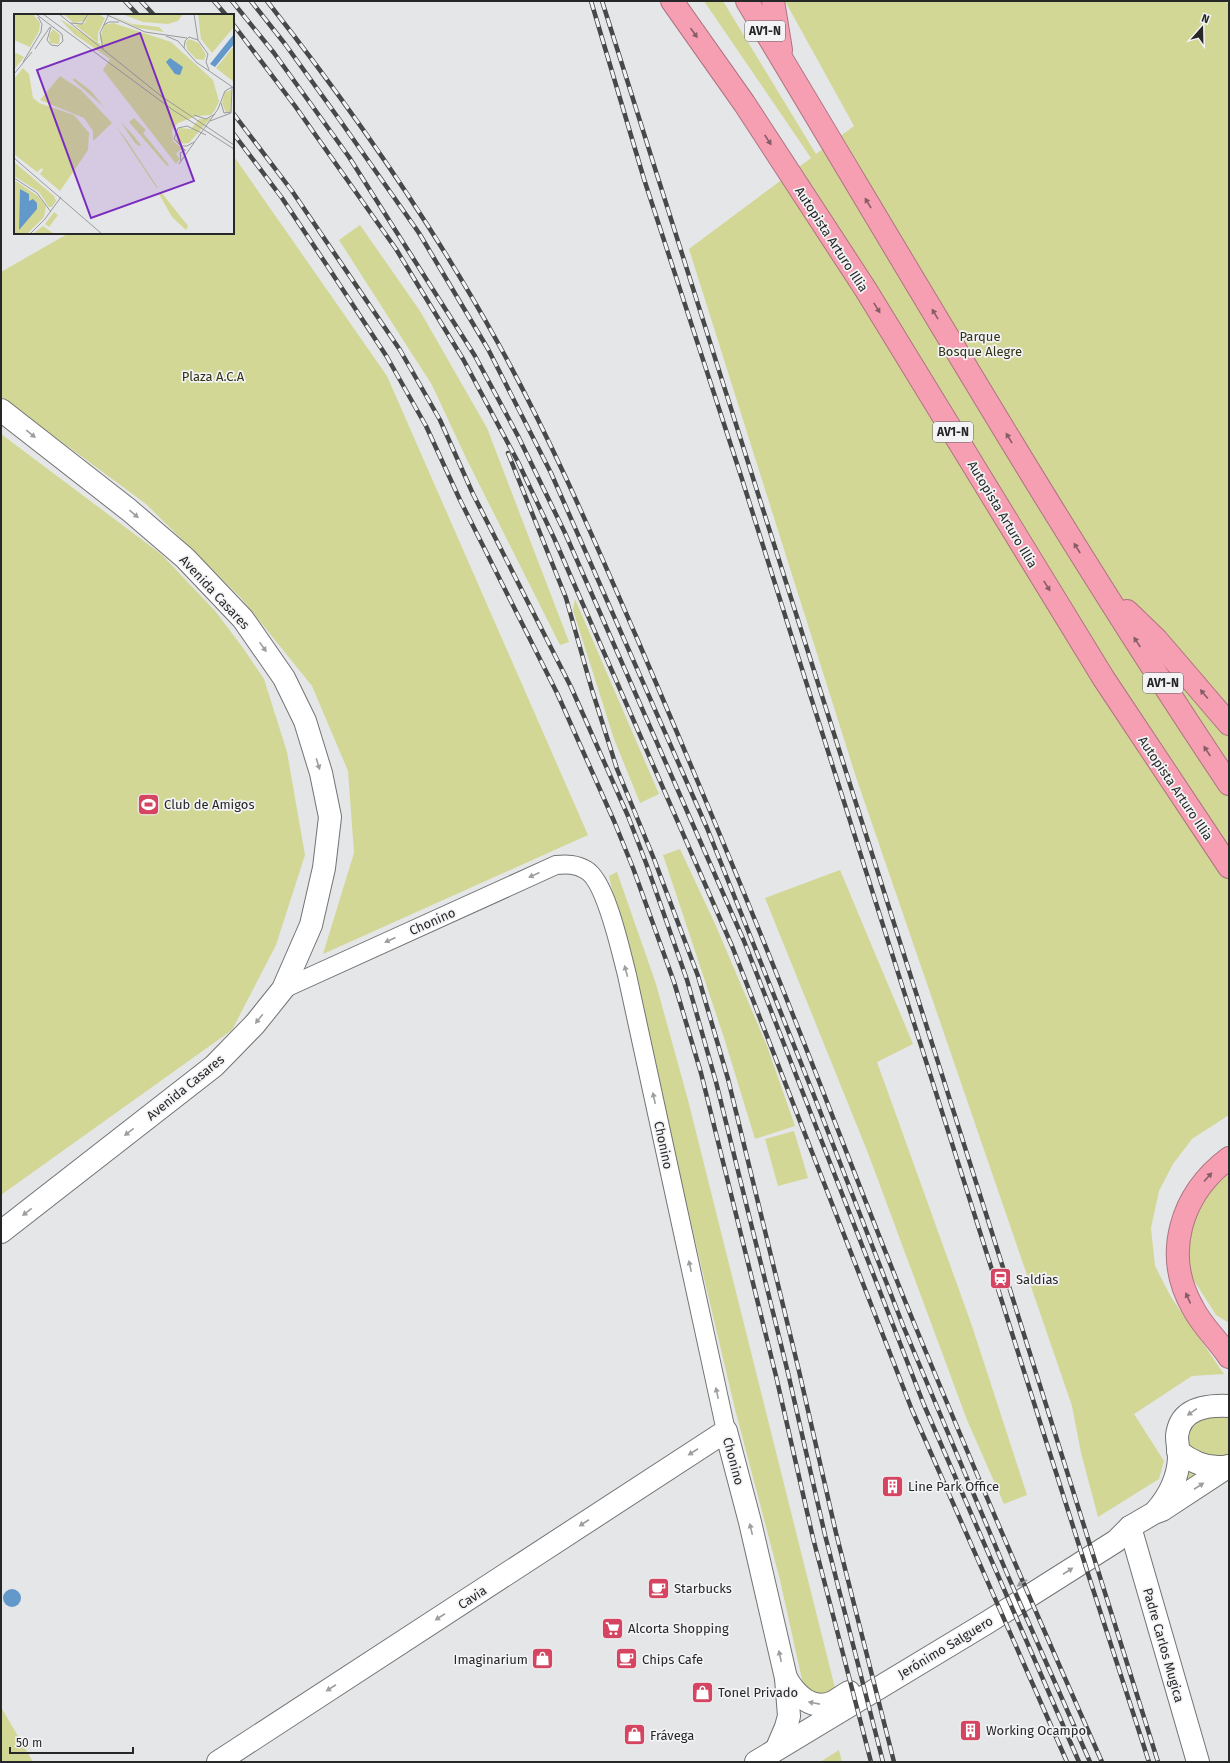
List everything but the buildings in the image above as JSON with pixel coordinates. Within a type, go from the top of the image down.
[{"type":"highway","name":"Autopista Arturo Illia","points":[[672,1],[744,103],[866,290],[1104,679],[1229,867]]},
{"type":"highway","name":"AV1-N","points":[[746,1],[1025,464],[1098,582],[1229,784]]},
{"type":"highway","points":[[773,1],[783,61]]},
{"type":"highway","points":[[1098,582],[1157,640],[1229,724]]},
{"type":"highway","points":[[1229,1158],[1209,1175],[1197,1192],[1184,1218],[1177,1246],[1179,1272],[1182,1286],[1193,1310],[1229,1357]]},
{"type":"highway","points":[[1209,1330],[1229,1346]]},
{"type":"street","name":"Avenida Casares","points":[[1,410],[129,510],[185,558],[243,619],[284,678],[305,721],[321,773],[330,817],[324,868],[311,925],[283,988],[255,1024],[214,1066],[1,1232]]},
{"type":"street","name":"Chonino","points":[[283,988],[556,865],[571,864],[588,870],[598,884],[608,908],[627,975],[726,1431],[750,1522],[786,1678],[789,1716],[785,1732],[777,1748]]},
{"type":"street","name":"Jerónimo Salguero","points":[[1154,1513],[1168,1496],[1174,1483],[1177,1471],[1178,1431],[1181,1424],[1190,1413],[1203,1407],[1229,1406]]},
{"type":"street","name":"Cavia","points":[[218,1762],[726,1431]]},
{"type":"street","points":[[1178,1451],[1199,1464],[1220,1468],[1229,1466]]},
{"type":"street","name":"Jerónimo Salguero","points":[[756,1762],[1116,1542],[1130,1527],[1162,1510],[1229,1466]]},
{"type":"street","name":"Jerónimo Salguero","points":[[786,1678],[793,1690],[800,1697],[810,1702],[821,1704],[832,1702],[1064,1557],[1109,1531],[1130,1527]]},
{"type":"street","name":"Padre Carlos Mugica","points":[[1130,1527],[1198,1762]]},
{"type":"green space","name":"Parque Bosque Alegre","points":[[704,1],[723,1],[816,154],[854,126],[785,1],[1224,1],[1229,4],[1229,1115],[1192,1139],[1173,1164],[1159,1191],[1151,1228],[1155,1266],[1171,1297],[1224,1374],[1192,1376],[1134,1414],[1164,1461],[1159,1479],[1098,1517],[1081,1453],[1072,1406],[856,777],[689,249],[811,158]]},
{"type":"green space","name":"Plaza A.C.A","points":[[234,156],[387,376],[588,835],[323,954],[354,853],[348,771],[312,686],[241,598],[146,504],[1,397],[1,272],[67,234],[234,234]]},
{"type":"green space","points":[[360,225],[420,311],[487,428],[569,642],[560,645],[467,460],[432,385],[339,240]]},
{"type":"green space","name":"Club de Amigos","points":[[1,434],[161,554],[216,612],[243,648],[264,679],[287,752],[305,855],[276,945],[232,1030],[1,1195]]},
{"type":"green space","points":[[575,599],[659,794],[640,803],[614,739],[573,610]]},
{"type":"green space","points":[[680,849],[716,926],[767,1046],[795,1126],[755,1139],[725,1041],[663,855]]},
{"type":"green space","points":[[840,870],[913,1044],[877,1062],[972,1326],[1027,1495],[1004,1504],[967,1420],[868,1153],[765,898]]},
{"type":"green space","points":[[617,872],[656,984],[688,1100],[835,1688],[829,1694],[814,1696],[803,1684],[780,1580],[735,1409],[609,876]]},
{"type":"green space","points":[[794,1131],[808,1178],[778,1186],[765,1139]]},
{"type":"green space","points":[[1229,1171],[1229,1323],[1216,1315],[1188,1271],[1186,1231],[1221,1175]]},
{"type":"green space","points":[[1229,1406],[1229,1466],[1161,1505],[1178,1431]]},
{"type":"green space","points":[[1,1707],[33,1762],[1,1762]]},
{"type":"green space","points":[[839,1750],[842,1762],[820,1762]]},
{"type":"water","points":[[8,1589],[16,1589],[21,1594],[19,1605],[16,1607],[8,1607],[3,1602],[3,1594]]},
{"type":"railway","points":[[125,1],[137,14]]},
{"type":"railway","points":[[141,1],[153,14]]},
{"type":"railway","points":[[214,1],[225,14]]},
{"type":"railway","points":[[232,1],[274,53],[349,157],[475,356],[518,436],[565,533],[744,941],[924,1405],[1079,1762]]},
{"type":"railway","points":[[251,1],[285,44],[419,233],[488,349],[551,473],[707,828],[813,1093],[904,1328],[1008,1576],[1090,1762]]},
{"type":"railway","points":[[267,1],[360,125],[446,254],[498,343],[553,451],[620,599],[711,812],[916,1328],[961,1437],[1102,1762]]},
{"type":"railway","points":[[591,1],[644,179],[741,476],[1149,1762]]},
{"type":"railway","points":[[602,1],[1158,1762]]},
{"type":"railway","points":[[234,25],[295,106],[396,249],[463,359],[518,462],[554,538],[732,946],[912,1410],[1067,1762]]},
{"type":"railway","points":[[234,114],[292,191],[400,350],[440,420],[473,494],[571,687],[628,816],[687,980],[716,1082],[788,1373],[825,1535],[883,1762]]},
{"type":"railway","points":[[234,134],[282,198],[326,264],[387,357],[426,426],[460,500],[557,693],[614,821],[633,868],[674,982],[701,1073],[776,1376],[813,1538],[871,1762]]},
{"type":"railway","points":[[508,453],[566,598],[592,690],[617,769],[654,859],[698,976],[728,1079],[799,1371],[836,1533],[894,1762]]},
{"type":"place","name":"Club de Amigos","points":[[149,804]]},
{"type":"place","name":"Saldías","points":[[1001,1279]]},
{"type":"place","name":"Line Park Office","points":[[893,1486]]},
{"type":"place","name":"Starbucks","points":[[659,1588]]},
{"type":"place","name":"Alcorta Shopping","points":[[613,1628]]},
{"type":"place","name":"Imaginarium","points":[[543,1659]]},
{"type":"place","name":"Chips Cafe","points":[[626,1659]]},
{"type":"place","name":"Tonel Privado","points":[[703,1692]]},
{"type":"place","name":"Working Ocampo","points":[[971,1730]]},
{"type":"place","name":"Frávega","points":[[635,1735]]}]
